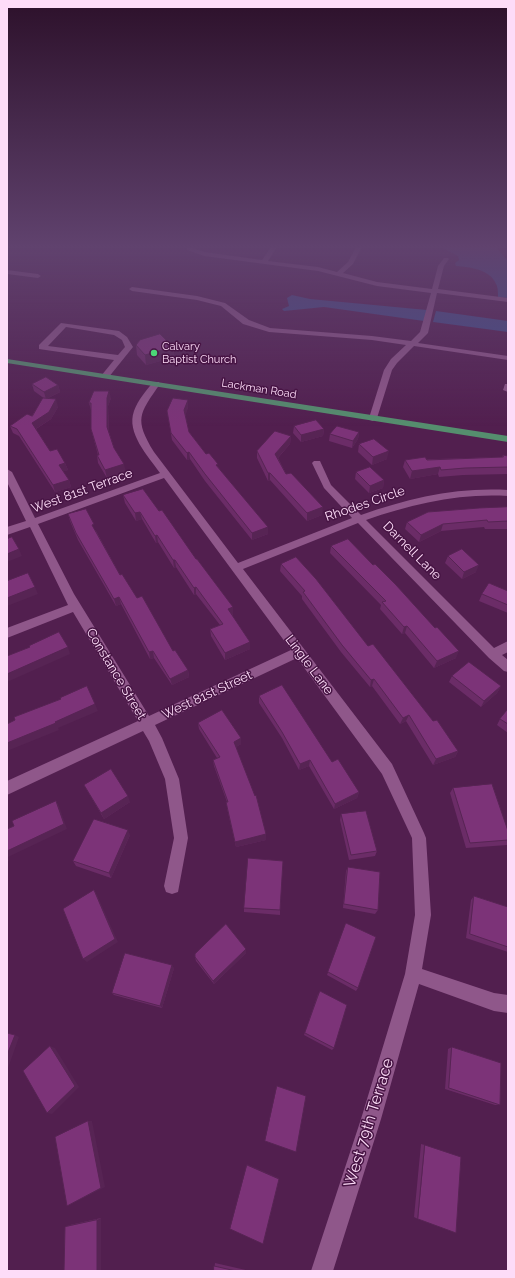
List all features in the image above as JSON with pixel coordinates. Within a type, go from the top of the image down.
[{"type":"main road","name":"Lackman Road","points":[[7,361],[508,439]]},
{"type":"street","points":[[227,307],[246,322],[269,330],[372,338],[508,358]]},
{"type":"street","points":[[373,418],[388,370],[394,361],[414,344],[424,333],[431,307]]},
{"type":"street","points":[[105,376],[120,358],[129,347],[128,342],[121,335],[64,325],[42,347],[120,358]]},
{"type":"street","name":"Lingle Lane","points":[[156,384],[138,408],[135,423],[139,435],[165,474],[387,769],[419,838],[423,915],[412,974]]},
{"type":"street","name":"Darnell Lane","points":[[317,463],[327,486],[493,655],[508,667]]},
{"type":"street","name":"Constance Street","points":[[7,472],[75,607],[155,738],[172,779],[182,838],[172,886]]},
{"type":"street","name":"West 81st Terrace","points":[[7,531],[165,474]]},
{"type":"street","name":"Rhodes Circle","points":[[236,568],[359,519],[433,497],[458,493],[508,493]]},
{"type":"street","points":[[7,633],[75,607]]},
{"type":"street","points":[[493,655],[508,646]]},
{"type":"street","name":"West 81st Street","points":[[7,788],[299,652]]},
{"type":"street","points":[[412,974],[494,1002],[508,1004]]},
{"type":"street","name":"West 79th Terrace","points":[[322,1271],[371,1118],[412,974]]},
{"type":"shaded area","points":[[288,307],[391,307],[427,310],[424,321],[324,307],[284,311],[282,309]]},
{"type":"shaded area","points":[[436,311],[508,321],[508,332],[433,322]]},
{"type":"building","points":[[160,334],[173,347],[145,355],[136,345],[140,340]]},
{"type":"building","points":[[46,377],[58,385],[44,392],[32,384]]},
{"type":"building","points":[[94,391],[109,391],[107,398],[107,427],[114,448],[124,464],[105,470],[97,455],[99,455],[91,429],[91,403],[89,403]]},
{"type":"building","points":[[43,398],[56,399],[49,412],[32,423],[50,451],[57,449],[65,463],[59,465],[69,480],[53,485],[17,429],[10,426],[27,414],[32,416]]},
{"type":"building","points":[[173,398],[188,400],[184,410],[189,432],[206,454],[209,453],[218,464],[216,465],[268,527],[252,533],[189,452],[187,453],[171,433],[167,411]]},
{"type":"building","points":[[316,420],[324,429],[301,435],[294,426]]},
{"type":"building","points":[[337,426],[359,432],[353,441],[330,434]]},
{"type":"building","points":[[275,431],[291,436],[275,454],[286,474],[291,473],[323,507],[307,513],[270,473],[268,473],[257,451]]},
{"type":"building","points":[[374,439],[389,451],[373,457],[359,444]]},
{"type":"building","points":[[503,455],[508,456],[508,467],[441,470],[440,467],[412,471],[405,460],[425,457],[427,460],[503,457]]},
{"type":"building","points":[[370,467],[384,480],[370,486],[356,472]]},
{"type":"building","points":[[143,489],[159,511],[162,510],[196,559],[233,607],[228,609],[250,642],[225,653],[210,629],[223,624],[196,587],[194,588],[175,560],[173,560],[157,535],[155,536],[140,512],[135,513],[123,495]]},
{"type":"building","points":[[508,507],[508,521],[488,522],[487,520],[443,524],[421,535],[407,522],[428,512]]},
{"type":"building","points":[[86,509],[94,524],[92,525],[120,575],[122,574],[137,598],[142,596],[173,651],[175,650],[188,670],[170,679],[153,651],[149,652],[119,597],[114,599],[76,533],[68,514]]},
{"type":"building","points":[[12,537],[19,549],[7,554],[7,539]]},
{"type":"building","points":[[348,539],[373,565],[375,564],[396,585],[435,628],[437,627],[459,651],[437,661],[407,626],[404,627],[382,602],[386,601],[331,546]]},
{"type":"building","points":[[462,549],[479,565],[464,572],[448,556]]},
{"type":"building","points":[[296,557],[316,579],[368,646],[373,644],[433,721],[437,720],[458,751],[436,759],[409,715],[403,718],[374,679],[371,680],[342,645],[303,592],[305,591],[281,564]]},
{"type":"building","points":[[28,573],[35,587],[7,598],[7,581]]},
{"type":"building","points":[[489,583],[508,591],[508,605],[482,594]]},
{"type":"building","points":[[59,632],[68,647],[7,674],[7,656],[30,647],[29,646]]},
{"type":"building","points":[[469,662],[501,686],[484,701],[452,676]]},
{"type":"building","points":[[282,685],[332,762],[338,759],[359,792],[335,804],[310,760],[300,764],[259,696]]},
{"type":"building","points":[[87,686],[95,704],[55,722],[56,723],[7,743],[7,724],[15,720],[14,717],[61,699],[60,698]]},
{"type":"building","points":[[508,709],[508,724],[500,719]]},
{"type":"building","points":[[222,710],[241,738],[234,742],[255,796],[256,795],[266,834],[235,842],[226,802],[228,802],[213,760],[220,757],[198,723]]},
{"type":"building","points":[[111,769],[128,796],[101,813],[84,785]]},
{"type":"building","points":[[492,784],[508,831],[508,840],[470,843],[453,788]]},
{"type":"building","points":[[56,801],[64,824],[7,851],[7,829],[14,826],[12,821]]},
{"type":"building","points":[[366,811],[377,851],[351,855],[341,814]]},
{"type":"building","points":[[94,819],[128,830],[109,873],[73,861]]},
{"type":"building","points":[[248,858],[283,861],[280,910],[244,908]]},
{"type":"building","points":[[348,867],[380,872],[378,910],[344,904]]},
{"type":"building","points":[[94,890],[115,939],[83,959],[63,909]]},
{"type":"building","points":[[474,896],[508,907],[508,947],[470,934]]},
{"type":"building","points":[[346,923],[376,937],[358,988],[328,972]]},
{"type":"building","points":[[226,924],[246,949],[213,981],[195,957],[195,954]]},
{"type":"building","points":[[125,953],[172,965],[160,1006],[112,993]]},
{"type":"building","points":[[320,991],[347,1005],[334,1048],[305,1033]]},
{"type":"building","points":[[7,1033],[15,1035],[7,1055]]},
{"type":"building","points":[[50,1046],[75,1086],[47,1113],[23,1071]]},
{"type":"building","points":[[452,1047],[501,1063],[500,1105],[449,1088]]},
{"type":"building","points":[[277,1086],[306,1096],[296,1152],[265,1141]]},
{"type":"building","points":[[88,1121],[101,1188],[67,1206],[55,1137]]},
{"type":"building","points":[[425,1145],[461,1157],[456,1233],[418,1219]]},
{"type":"building","points":[[247,1165],[279,1179],[263,1244],[230,1229]]},
{"type":"building","points":[[97,1220],[97,1271],[64,1271],[65,1227]]},
{"type":"building","points":[[214,1266],[236,1271],[214,1271]]},
{"type":"place","name":"Calvary Baptist Church","points":[[154,353]]}]
